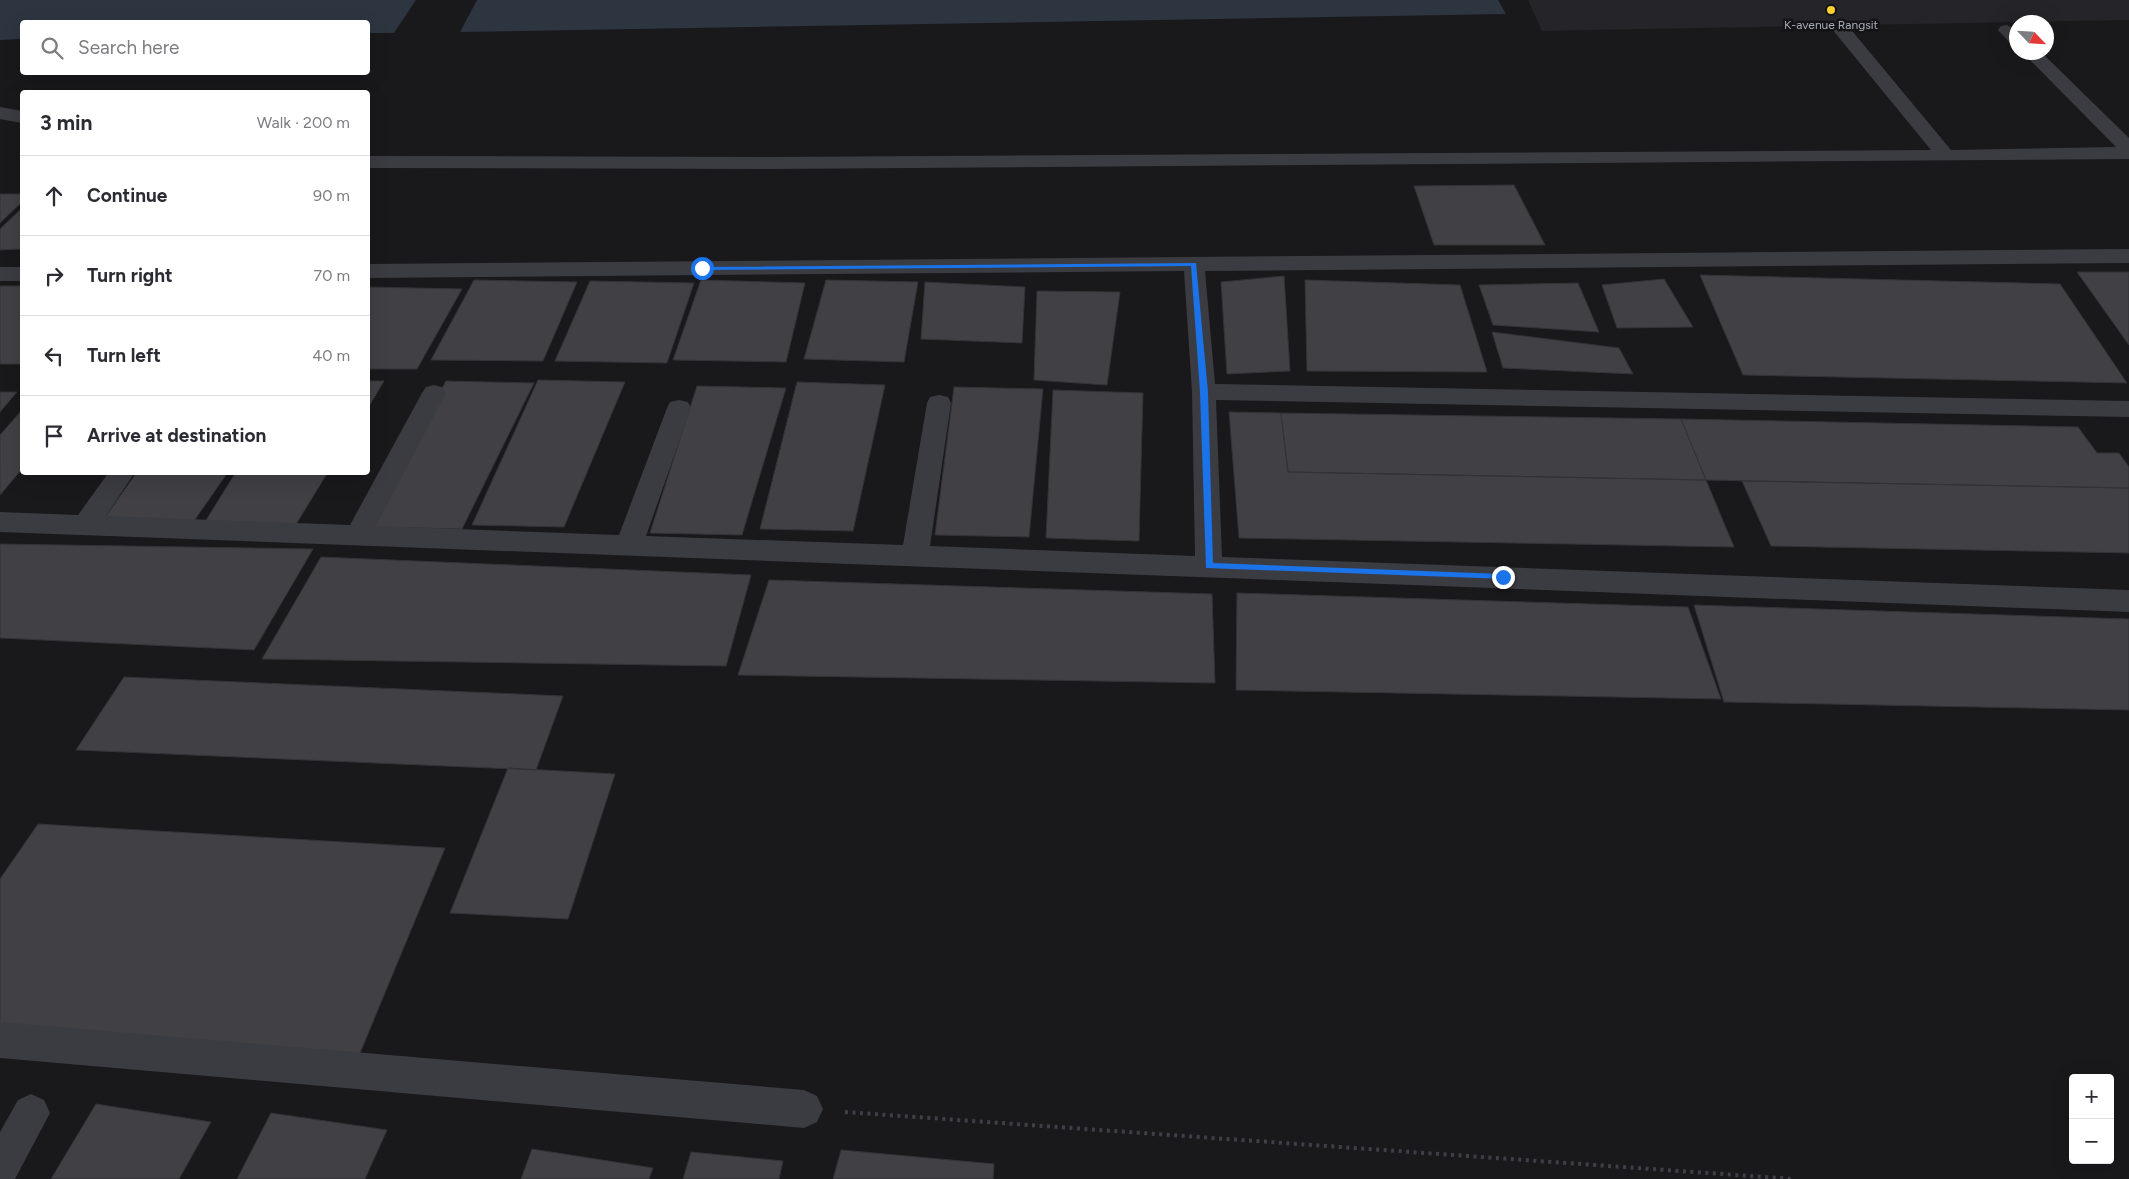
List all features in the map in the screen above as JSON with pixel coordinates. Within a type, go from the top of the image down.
[{"type":"street","points":[[1842,30],[1946,156]]},
{"type":"street","points":[[2038,60],[2129,149]]},
{"type":"street","points":[[0,113],[20,117]]},
{"type":"street","points":[[370,162],[778,163],[1946,156],[2129,153]]},
{"type":"street","points":[[370,271],[2129,256]]},
{"type":"street","points":[[1194,264],[1204,392],[1209,566]]},
{"type":"street","points":[[0,274],[20,274]]},
{"type":"street","points":[[1204,392],[2129,409]]},
{"type":"street","points":[[358,535],[434,393]]},
{"type":"street","points":[[915,556],[939,403]]},
{"type":"street","points":[[628,546],[679,408]]},
{"type":"street","points":[[85,525],[121,475]]},
{"type":"street","points":[[0,522],[2129,601]]},
{"type":"street","points":[[0,1040],[804,1109]]},
{"type":"street","points":[[0,1169],[31,1113]]},
{"type":"path","points":[[804,1109],[1793,1179]]},
{"type":"shaded area","points":[[0,0],[416,0],[394,33],[370,33],[370,20],[20,20],[20,39],[0,40]]},
{"type":"shaded area","points":[[477,0],[1498,0],[1506,14],[460,32]]},
{"type":"shaded area","name":"K-avenue Rangsit","points":[[1528,0],[2129,0],[2129,20],[2054,21],[2054,15],[2009,15],[2009,22],[1542,31]]},
{"type":"building","points":[[1514,185],[1545,245],[1434,245],[1414,186]]},
{"type":"building","points":[[0,194],[20,194],[20,204],[0,223]]},
{"type":"building","points":[[20,210],[20,249],[0,250],[0,229]]},
{"type":"building","points":[[2077,272],[2129,272],[2129,345]]},
{"type":"building","points":[[1700,275],[2060,284],[2127,383],[1743,375]]},
{"type":"building","points":[[1284,276],[1290,371],[1227,374],[1221,282]]},
{"type":"building","points":[[1664,279],[1693,327],[1617,328],[1602,285]]},
{"type":"building","points":[[474,280],[577,282],[543,361],[431,360]]},
{"type":"building","points":[[701,280],[805,283],[786,362],[673,360]]},
{"type":"building","points":[[826,280],[918,282],[904,362],[804,359]]},
{"type":"building","points":[[1305,280],[1460,285],[1487,372],[1307,371]]},
{"type":"building","points":[[590,281],[694,283],[667,363],[555,361]]},
{"type":"building","points":[[925,282],[1025,287],[1022,343],[921,339]]},
{"type":"building","points":[[1578,283],[1599,332],[1493,325],[1479,285]]},
{"type":"building","points":[[0,286],[20,286],[20,364],[0,364]]},
{"type":"building","points":[[370,287],[462,289],[417,369],[370,369]]},
{"type":"building","points":[[1037,291],[1120,292],[1107,385],[1034,380]]},
{"type":"building","points":[[1492,332],[1619,348],[1633,374],[1503,368]]},
{"type":"building","points":[[538,380],[625,382],[564,527],[472,525]]},
{"type":"building","points":[[370,381],[384,381],[370,405]]},
{"type":"building","points":[[446,381],[534,383],[462,529],[370,527]]},
{"type":"building","points":[[797,382],[885,385],[853,531],[760,529]]},
{"type":"building","points":[[697,386],[786,388],[742,535],[650,533]]},
{"type":"building","points":[[954,387],[1043,389],[1029,537],[935,535]]},
{"type":"building","points":[[1053,390],[1143,393],[1139,541],[1046,538]]},
{"type":"building","points":[[0,392],[17,392],[0,412]]},
{"type":"building","points":[[20,412],[20,471],[0,495],[0,435]]},
{"type":"building","points":[[1229,412],[1281,413],[1288,472],[1706,480],[1734,547],[1239,538]]},
{"type":"building","points":[[1281,413],[1681,419],[1706,480],[1288,472]]},
{"type":"building","points":[[1681,419],[2078,427],[2097,453],[2119,453],[2129,467],[2129,488],[1706,480]]},
{"type":"building","points":[[135,475],[226,475],[194,521],[104,519]]},
{"type":"building","points":[[234,475],[326,475],[295,526],[203,525]]},
{"type":"building","points":[[1742,481],[2129,488],[2129,553],[1771,546]]},
{"type":"building","points":[[0,544],[313,549],[254,650],[0,638]]},
{"type":"building","points":[[321,557],[751,575],[726,666],[262,659]]},
{"type":"building","points":[[769,580],[1212,594],[1215,683],[738,675]]},
{"type":"building","points":[[1237,593],[1688,607],[1721,699],[1236,690]]},
{"type":"building","points":[[1694,605],[2129,619],[2129,710],[1724,702]]},
{"type":"building","points":[[124,677],[563,696],[536,770],[76,750]]},
{"type":"building","points":[[508,768],[615,774],[568,919],[450,913]]},
{"type":"building","points":[[38,824],[445,848],[358,1058],[0,1027],[0,879]]},
{"type":"building","points":[[96,1104],[211,1122],[179,1179],[51,1179]]},
{"type":"building","points":[[271,1113],[387,1130],[365,1179],[237,1179]]},
{"type":"building","points":[[532,1149],[653,1168],[649,1179],[521,1179]]},
{"type":"building","points":[[841,1150],[994,1164],[993,1179],[833,1179]]},
{"type":"building","points":[[691,1152],[783,1161],[779,1179],[683,1179]]},
{"type":"place","name":"K-avenue Rangsit","points":[[1831,10]]},
{"type":"route","points":[[702,268],[1194,264],[1204,392],[1209,566],[1503,577]]}]
